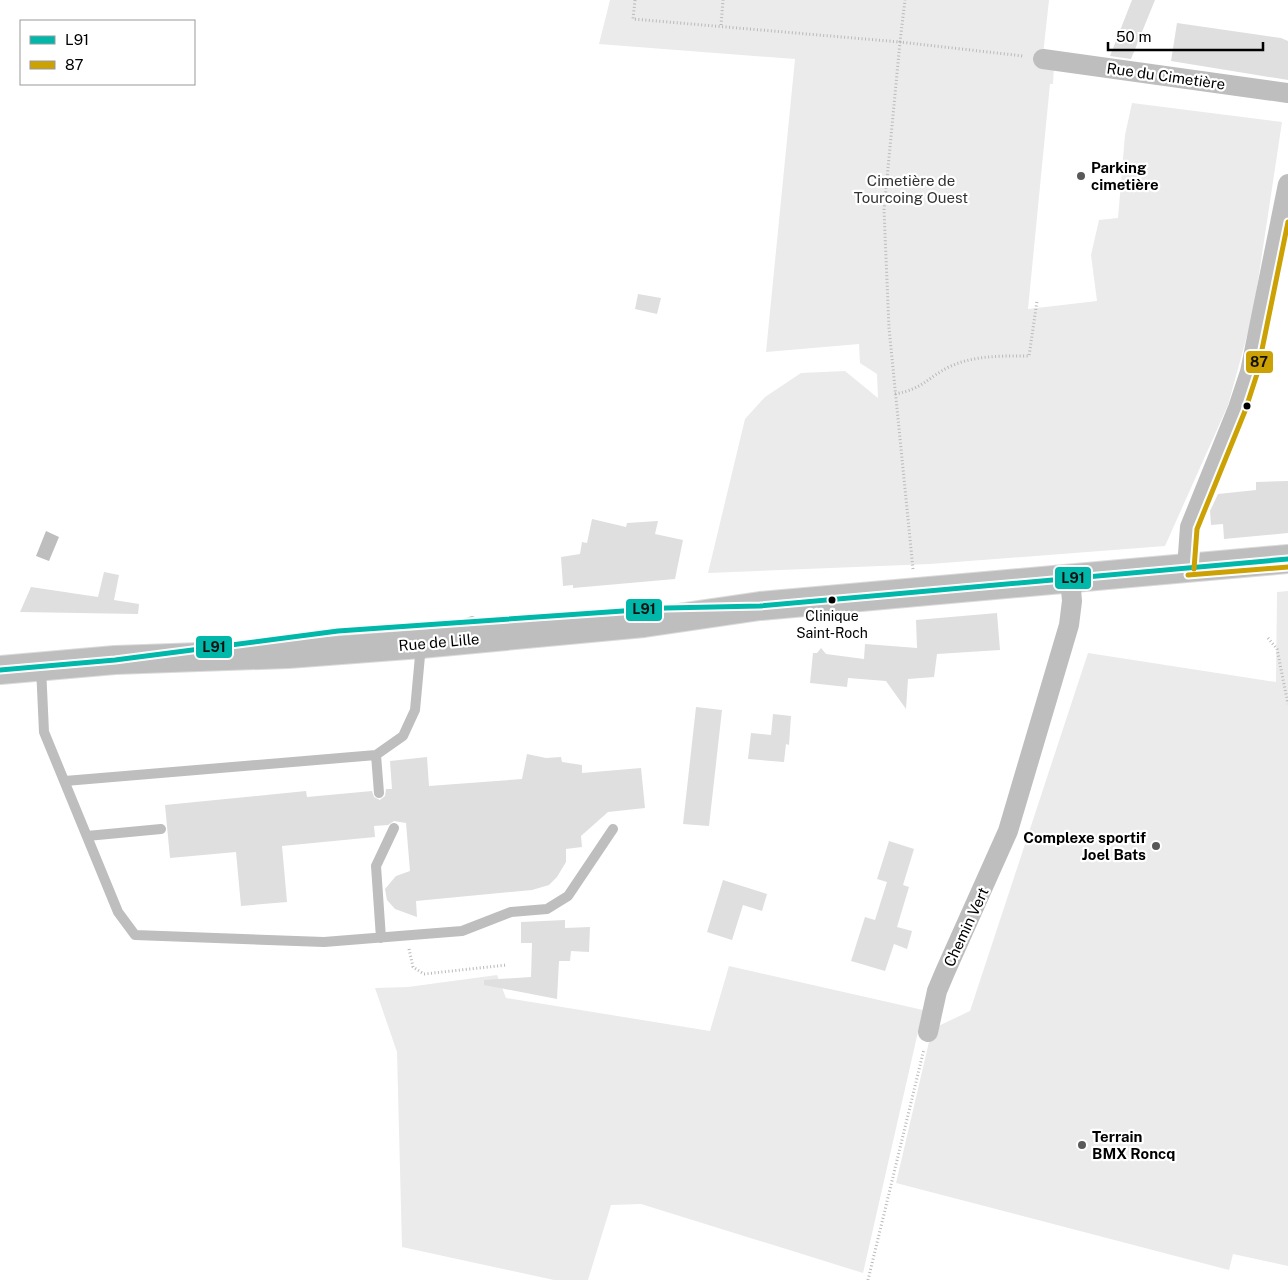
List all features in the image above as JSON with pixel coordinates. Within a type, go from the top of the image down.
[{"type":"main road","name":"Rue de Lille","points":[[0,670],[116,660],[288,654],[421,644],[644,623],[760,606],[1288,558]]},
{"type":"main road","name":"Rue de Lille","points":[[116,660],[297,636],[472,621],[666,608],[760,606]]},
{"type":"street","name":"Rue du Cimetière","points":[[1043,59],[1288,93]]},
{"type":"street","points":[[1187,568],[1190,527],[1238,408],[1250,372],[1288,184]]},
{"type":"street","name":"Chemin Vert","points":[[928,1032],[938,992],[997,857],[1024,778],[1069,625],[1072,601],[1070,578]]},
{"type":"lane","points":[[65,781],[376,755],[403,736],[415,710],[421,644],[425,634],[448,631],[472,621]]},
{"type":"lane","points":[[40,666],[44,732],[118,912],[135,935],[324,942],[462,931],[511,912],[547,909],[568,896],[613,829]]},
{"type":"lane","points":[[376,755],[379,793]]},
{"type":"lane","points":[[381,938],[376,866],[394,828]]},
{"type":"lane","points":[[87,836],[161,829]]},
{"type":"path","points":[[635,0],[633,19],[721,25],[900,42],[1043,59]]},
{"type":"path","points":[[721,25],[723,0]]},
{"type":"path","points":[[905,0],[884,210],[889,328],[908,535],[916,592]]},
{"type":"path","points":[[895,394],[913,391],[950,367],[986,356],[1029,356],[1037,301]]},
{"type":"path","points":[[1268,638],[1277,649],[1288,704]]},
{"type":"path","points":[[407,936],[410,961],[413,967],[424,974],[508,964]]},
{"type":"path","points":[[868,1280],[928,1032]]},
{"type":"green space","name":"Cimetière de Tourcoing Ouest","points":[[610,0],[1049,0],[1042,64],[1054,65],[1053,84],[1050,84],[1028,309],[1097,301],[1091,255],[1099,220],[1118,218],[1125,135],[1132,103],[1282,122],[1253,314],[1228,405],[1165,546],[930,564],[708,573],[745,419],[765,397],[801,373],[845,371],[878,398],[877,374],[860,363],[859,344],[766,352],[795,59],[599,44]]},
{"type":"green space","name":"Complexe sportif Joel Bats","points":[[1288,591],[1288,1266],[1233,1254],[1229,1270],[896,1183],[932,1029],[970,1011],[1088,653],[1276,682],[1277,592]]},
{"type":"green space","points":[[729,966],[923,1010],[863,1273],[641,1204],[611,1205],[588,1280],[554,1280],[402,1247],[397,1052],[375,988],[408,987],[497,975],[506,998],[710,1031]]},
{"type":"shaded area","points":[[46,531],[59,537],[49,561],[36,556]]},
{"type":"building","points":[[1132,0],[1155,0],[1131,59],[1110,56]]},
{"type":"building","points":[[1177,23],[1281,38],[1288,41],[1288,80],[1171,61]]},
{"type":"building","points":[[638,294],[661,298],[657,314],[635,309]]},
{"type":"building","points":[[1288,481],[1288,533],[1224,539],[1223,524],[1211,525],[1210,511],[1218,494],[1256,490],[1256,482]]},
{"type":"building","points":[[592,519],[626,527],[627,523],[658,521],[655,534],[683,540],[675,579],[573,588],[573,585],[563,586],[561,557],[580,554],[582,542],[587,543]]},
{"type":"building","points":[[104,572],[119,575],[114,600],[139,604],[138,614],[20,612],[31,587],[98,597]]},
{"type":"building","points":[[997,613],[1000,650],[937,654],[934,677],[908,679],[906,709],[886,681],[848,678],[847,687],[810,683],[813,653],[817,653],[821,648],[826,654],[864,659],[865,644],[917,648],[916,620]]},
{"type":"building","points":[[696,707],[722,710],[709,826],[683,824]]},
{"type":"building","points":[[773,714],[791,716],[789,745],[786,744],[784,762],[748,759],[751,733],[771,735]]},
{"type":"building","points":[[527,754],[546,758],[561,757],[562,762],[582,765],[582,773],[641,768],[645,808],[608,812],[581,836],[582,847],[566,849],[566,862],[557,877],[549,885],[532,890],[416,901],[417,917],[395,909],[387,900],[385,889],[396,876],[410,871],[406,823],[394,821],[388,825],[374,826],[375,837],[282,846],[287,902],[241,906],[236,852],[170,858],[165,805],[306,791],[307,797],[372,791],[374,797],[380,800],[385,796],[386,789],[392,789],[390,761],[427,757],[429,786],[522,779]]},
{"type":"building","points":[[889,841],[914,849],[903,885],[909,887],[897,927],[912,931],[907,949],[894,944],[885,971],[851,961],[865,917],[875,920],[887,882],[877,879]]},
{"type":"building","points":[[723,880],[767,894],[762,911],[743,905],[732,940],[707,932]]},
{"type":"building","points":[[565,920],[565,928],[590,927],[589,952],[571,951],[570,961],[559,961],[557,999],[484,985],[484,980],[531,977],[532,943],[521,943],[521,922]]},
{"type":"transit line","name":"87","points":[[1194,569],[1197,529],[1245,411],[1257,374],[1288,222]]},
{"type":"transit line","name":"L91","points":[[0,670],[115,660],[338,631],[666,608],[760,606],[1288,559]]},
{"type":"transit line","name":"87","points":[[1188,575],[1288,567]]},
{"type":"place","name":"Parking cimetière","points":[[1081,176]]},
{"type":"place","name":"Clinique Saint-Roch","points":[[832,600]]},
{"type":"place","name":"Complexe sportif Joel Bats","points":[[1156,846]]},
{"type":"place","name":"Terrain BMX Roncq","points":[[1082,1145]]}]
